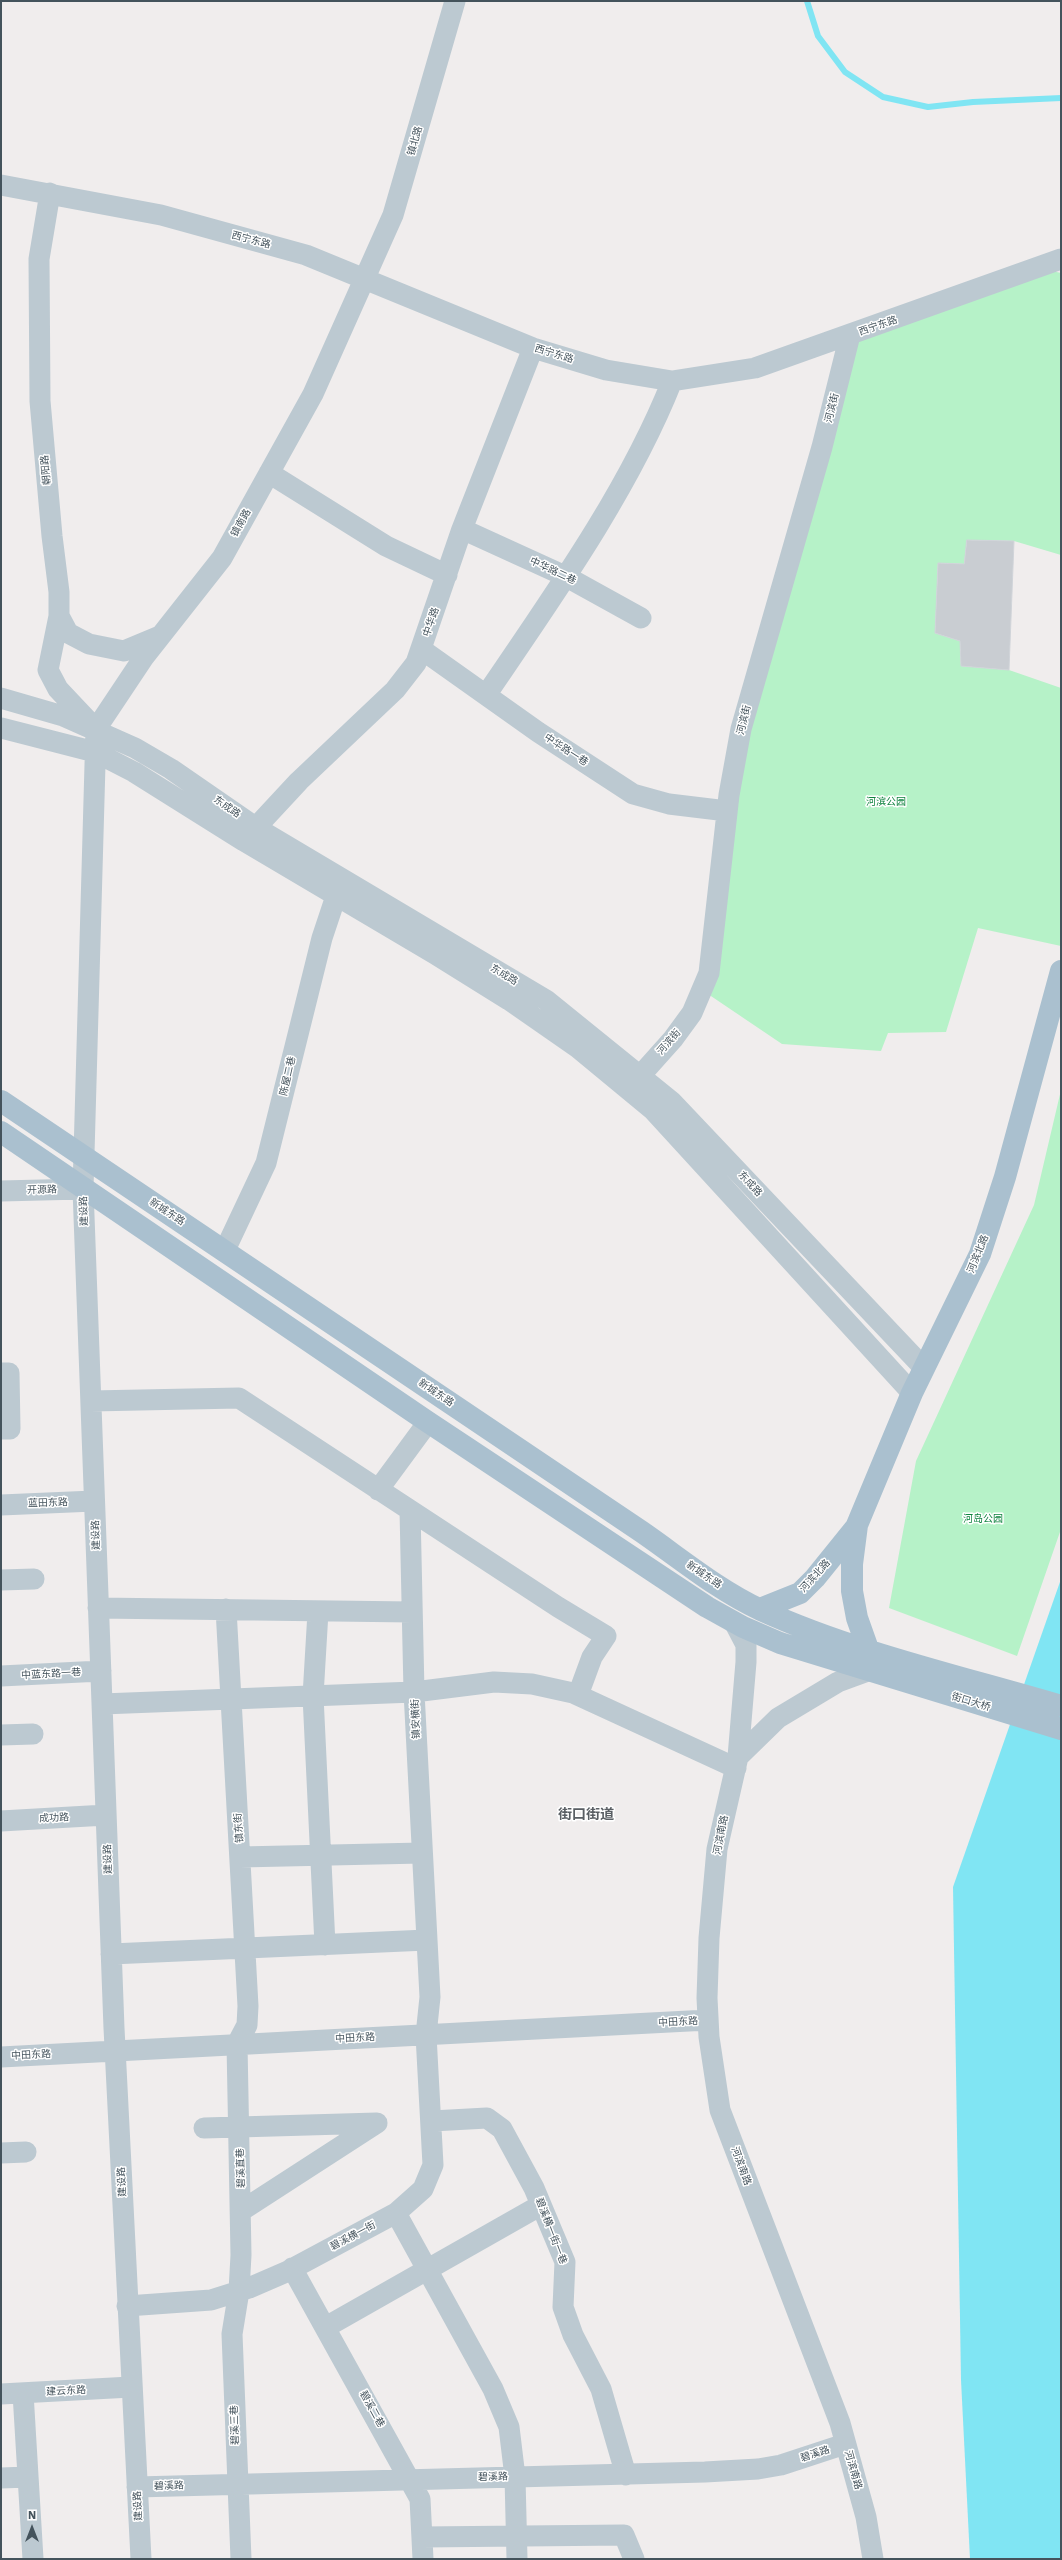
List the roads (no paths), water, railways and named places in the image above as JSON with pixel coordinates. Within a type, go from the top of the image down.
[{"type":"main road","name":"河滨北路","points":[[877,1652],[857,1618],[852,1591],[852,1564],[857,1525],[912,1394],[980,1254],[1005,1178],[1061,971]]},
{"type":"main road","name":"新城东路","points":[[1,1102],[225,1250],[629,1523],[716,1585],[760,1609],[811,1630],[877,1652]]},
{"type":"main road","points":[[1,1132],[83,1189],[666,1582],[734,1622],[780,1643],[874,1673]]},
{"type":"main road","name":"河滨北路","points":[[760,1609],[800,1593],[815,1578],[857,1525]]},
{"type":"main road","points":[[877,1652],[1061,1706]]},
{"type":"main road","name":"街口大桥","points":[[874,1673],[1061,1729]]},
{"type":"street","name":"镇北路","points":[[366,278],[393,215],[455,1]]},
{"type":"street","name":"西宁东路","points":[[1,184],[161,215],[306,255],[366,278],[533,348],[606,370],[672,381],[755,368],[850,336],[1040,268],[1061,259]]},
{"type":"street","name":"朝阳路","points":[[50,193],[39,259],[40,401],[52,536],[59,592],[59,616],[48,670],[58,689],[96,729]]},
{"type":"street","points":[[1040,268],[1061,273]]},
{"type":"street","name":"镇南路","points":[[96,729],[161,636],[222,558],[313,394],[366,278]]},
{"type":"street","name":"河滨街","points":[[634,1082],[673,1039],[692,1013],[709,973],[727,811],[741,729],[820,454],[850,336]]},
{"type":"street","name":"中华路","points":[[250,834],[395,690],[416,663],[462,529],[533,348]]},
{"type":"street","points":[[486,695],[565,576],[634,462],[657,419],[672,381]]},
{"type":"street","points":[[269,473],[386,546],[447,575]]},
{"type":"street","name":"中华路二巷","points":[[462,529],[565,576],[641,618]]},
{"type":"street","points":[[59,616],[68,633],[89,644],[124,651],[161,636]]},
{"type":"street","name":"中华路一巷","points":[[421,649],[486,695],[633,794],[669,804],[727,811]]},
{"type":"street","name":"东成路","points":[[1,698],[63,716],[96,729],[135,748],[171,769],[250,834],[336,896],[509,1000],[578,1048],[634,1082],[672,1102],[924,1368]]},
{"type":"street","name":"东成路","points":[[1,728],[95,752],[250,834],[546,1000],[634,1082],[653,1110],[912,1394]]},
{"type":"street","points":[[95,752],[96,729]]},
{"type":"street","name":"建设路","points":[[95,752],[83,1189],[115,2051],[141,2559]]},
{"type":"street","name":"陈屋二巷","points":[[225,1250],[266,1163],[322,938],[336,896]]},
{"type":"street","name":"开源路","points":[[1,1191],[83,1189]]},
{"type":"street","points":[[1,1374],[9,1373],[10,1429],[1,1429]]},
{"type":"street","points":[[90,1401],[238,1398],[378,1490],[606,1636],[592,1657],[578,1695]]},
{"type":"street","points":[[378,1490],[428,1422]]},
{"type":"street","name":"蓝田东路","points":[[1,1505],[94,1501]]},
{"type":"street","points":[[410,1510],[414,1692],[494,1682],[532,1684],[578,1695],[737,1763],[778,1718],[838,1682],[874,1673]]},
{"type":"street","points":[[1,1580],[34,1580]]},
{"type":"street","points":[[98,1608],[412,1612]]},
{"type":"street","name":"镇东街","points":[[226,1609],[245,1949],[247,2025],[237,2044]]},
{"type":"street","points":[[318,1612],[313,1696],[325,1945]]},
{"type":"street","name":"河滨南路","points":[[734,1622],[746,1645],[737,1763],[717,1849],[709,1938],[708,2020],[720,2110],[763,2227],[814,2353],[845,2444],[866,2517],[873,2559]]},
{"type":"street","name":"中蓝东路一巷","points":[[1,1676],[101,1671]]},
{"type":"street","name":"镇安横街","points":[[102,1704],[414,1692],[430,1997],[426,2035]]},
{"type":"street","points":[[1,1735],[33,1734]]},
{"type":"street","name":"成功路","points":[[1,1821],[106,1815]]},
{"type":"street","points":[[240,1857],[422,1853]]},
{"type":"street","points":[[111,1954],[427,1940]]},
{"type":"street","name":"中田东路","points":[[1,2057],[708,2020]]},
{"type":"street","name":"碧溪横一街","points":[[127,2306],[211,2300],[239,2291],[292,2268],[396,2213],[423,2189],[433,2165],[432,2121],[426,2035]]},
{"type":"street","name":"碧溪直巷","points":[[237,2044],[241,2211],[239,2291]]},
{"type":"street","name":"碧溪横一街一巷","points":[[432,2121],[487,2118],[502,2129],[541,2206],[565,2262],[563,2307],[573,2335],[601,2389],[626,2475]]},
{"type":"street","points":[[204,2128],[377,2123],[241,2211]]},
{"type":"street","points":[[1,2153],[26,2152]]},
{"type":"street","points":[[326,2327],[426,2268],[541,2206]]},
{"type":"street","points":[[396,2213],[493,2389],[509,2427],[515,2477],[517,2559]]},
{"type":"street","name":"碧溪二巷","points":[[292,2268],[411,2479],[420,2498],[423,2559]]},
{"type":"street","name":"碧溪三巷","points":[[239,2291],[232,2334],[241,2559]]},
{"type":"street","name":"建云东路","points":[[1,2394],[131,2387]]},
{"type":"street","points":[[23,2393],[32,2559]]},
{"type":"street","name":"碧溪路","points":[[137,2487],[411,2479],[626,2475],[758,2469],[781,2465],[845,2444]]},
{"type":"street","points":[[1,2478],[28,2477]]},
{"type":"street","points":[[422,2537],[624,2535],[634,2559]]},
{"type":"water","points":[[1061,1579],[1061,2559],[970,2559],[961,2380],[953,1887]]},
{"type":"waterway","points":[[807,1],[818,36],[845,72],[883,97],[928,107],[973,102],[1061,98]]},
{"type":"district","name":"街口街道","points":[[586,1815]]},
{"type":"park label","name":"河滨公园","points":[[886,802]]},
{"type":"park label","name":"河岛公园","points":[[983,1519]]}]
